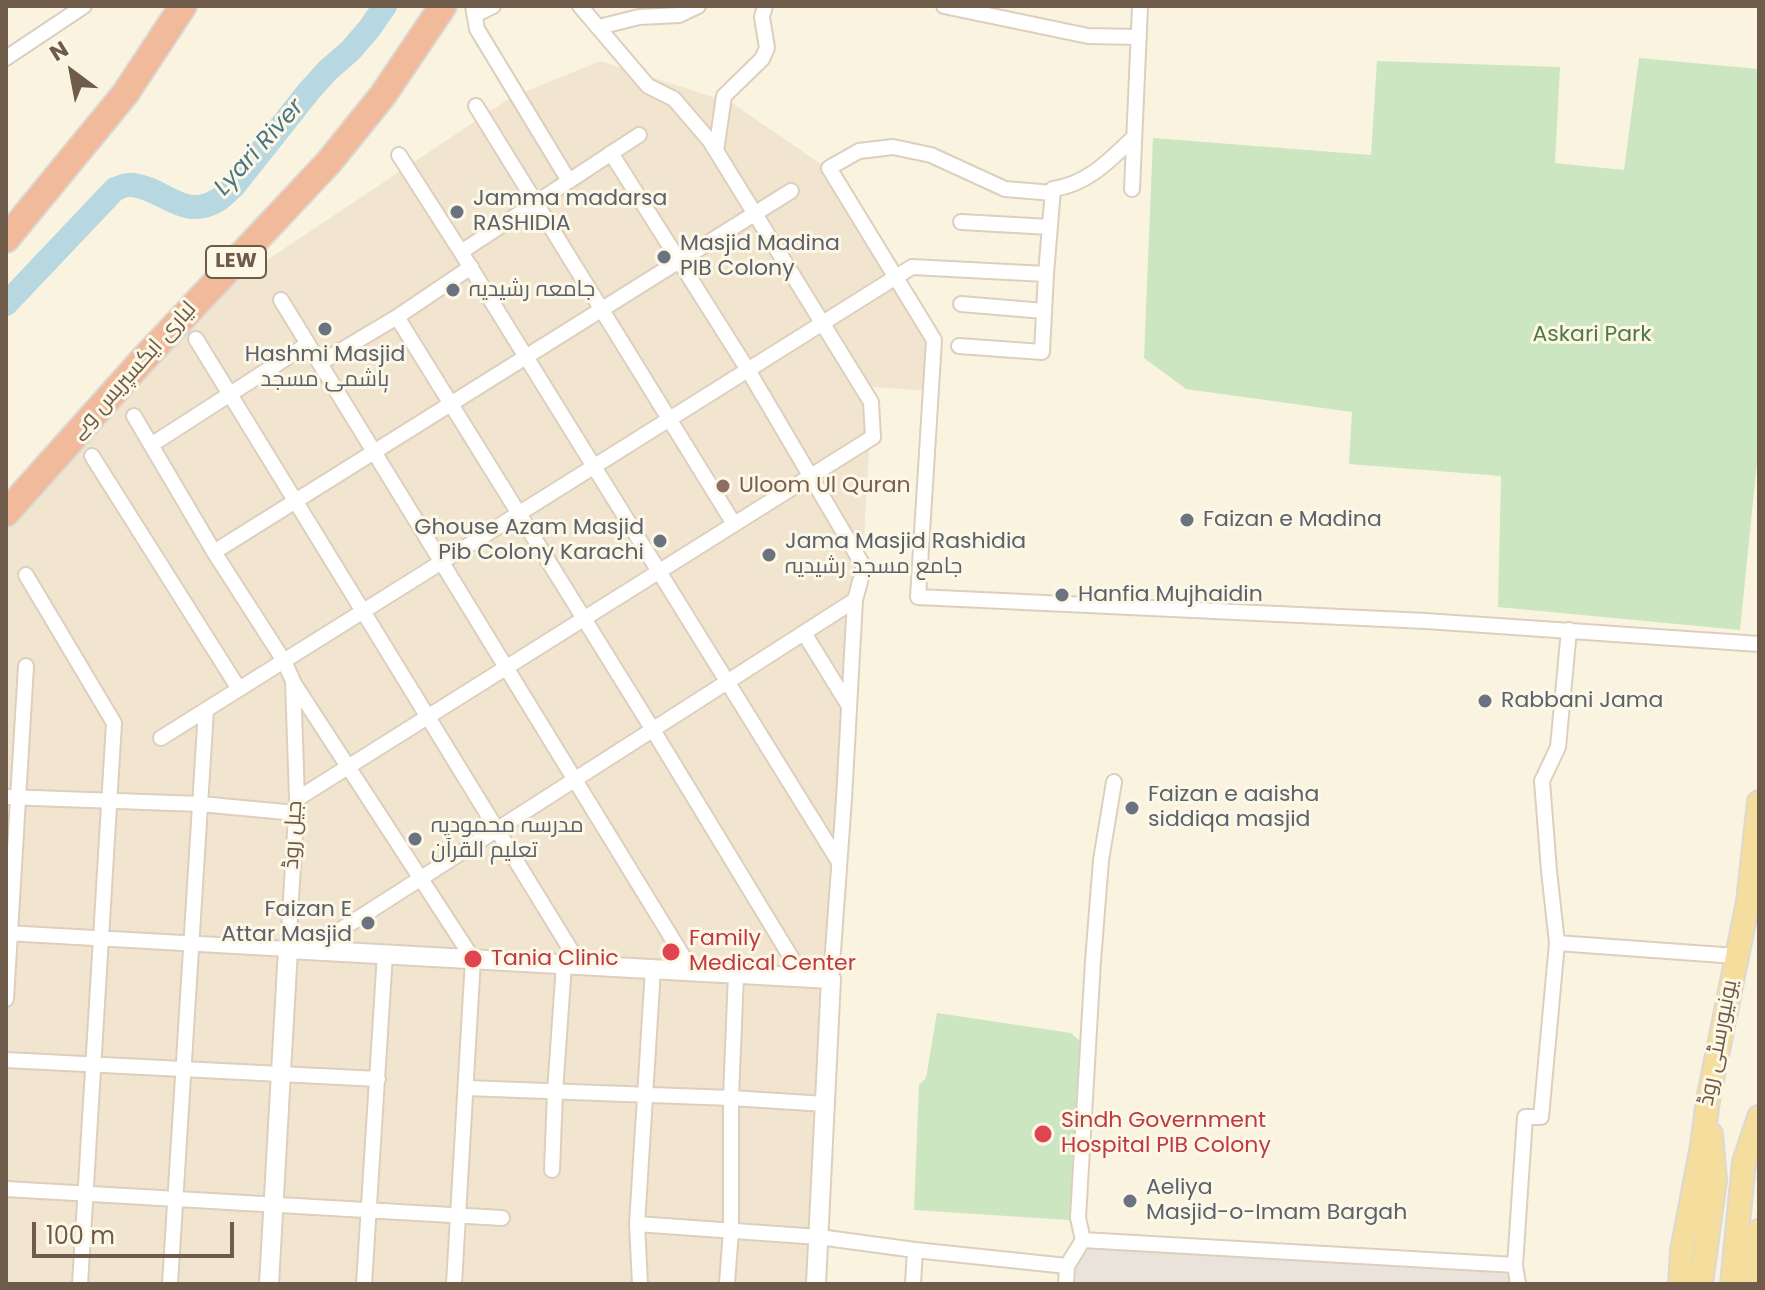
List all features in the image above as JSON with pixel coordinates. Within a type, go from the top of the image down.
[{"type":"highway","points":[[6,239],[125,94],[183,6]]},
{"type":"highway","name":"لیاری ایکسپریس وے","points":[[6,513],[141,362],[329,162],[383,95],[443,6]]},
{"type":"main road","name":"یونیورسٹی روڈ","points":[[1680,1284],[1682,1251],[1708,1100],[1748,902],[1759,802]]},
{"type":"main road","points":[[1701,1284],[1715,1180],[1708,1100]]},
{"type":"main road","points":[[1732,1284],[1744,1162],[1759,1117]]},
{"type":"main road","points":[[1754,1284],[1759,1231]]},
{"type":"street","points":[[6,58],[84,6]]},
{"type":"street","points":[[493,6],[474,10],[477,29],[569,181]]},
{"type":"street","points":[[12,798],[296,806],[348,767],[873,437],[871,402],[710,141],[674,99],[648,86],[580,6]]},
{"type":"street","points":[[599,27],[639,17],[679,15],[698,6]]},
{"type":"street","points":[[716,151],[724,96],[762,59],[767,48],[762,17],[765,6]]},
{"type":"street","points":[[944,6],[1088,36],[1139,37]]},
{"type":"street","points":[[1132,189],[1140,6]]},
{"type":"street","points":[[476,106],[734,524]]},
{"type":"street","points":[[461,252],[639,135]]},
{"type":"street","points":[[959,346],[1042,352],[1053,189],[1069,187],[1097,172],[1134,137]]},
{"type":"street","points":[[1053,193],[1005,189],[931,155],[893,147],[859,151],[829,168],[934,340],[918,597],[1426,621],[1759,644]]},
{"type":"street","points":[[611,153],[748,370],[864,567],[855,600],[816,1284]]},
{"type":"street","points":[[399,155],[840,862]]},
{"type":"street","points":[[214,552],[791,191]]},
{"type":"street","points":[[961,222],[1050,227]]},
{"type":"street","points":[[320,363],[397,317],[471,267]]},
{"type":"street","points":[[161,738],[912,267],[1046,274]]},
{"type":"street","points":[[281,300],[692,971]]},
{"type":"street","points":[[961,304],[1044,311]]},
{"type":"street","points":[[397,317],[803,977]]},
{"type":"street","points":[[196,339],[497,830],[572,965],[555,1092],[552,1170]]},
{"type":"street","points":[[151,445],[308,344]]},
{"type":"street","name":"جیل روڈ","points":[[134,416],[214,552],[284,661],[293,681],[296,806],[269,1284]]},
{"type":"street","points":[[92,456],[239,689]]},
{"type":"street","points":[[26,575],[114,723],[80,1284]]},
{"type":"street","points":[[309,950],[855,600]]},
{"type":"street","points":[[1518,1284],[1515,1265],[1525,1117],[1541,1117],[1557,943],[1542,781],[1558,747],[1569,630]]},
{"type":"street","points":[[804,633],[849,706]]},
{"type":"street","points":[[6,999],[12,798],[26,666]]},
{"type":"street","points":[[293,681],[473,959],[454,1284]]},
{"type":"street","points":[[170,1284],[206,710]]},
{"type":"street","points":[[1066,1284],[1067,1266],[1083,1240],[1078,1218],[1093,961],[1101,860],[1114,782]]},
{"type":"street","points":[[8,934],[831,979]]},
{"type":"street","points":[[1557,943],[1736,956]]},
{"type":"street","points":[[364,1284],[385,954]]},
{"type":"street","points":[[640,1284],[637,1224],[653,969]]},
{"type":"street","points":[[727,1283],[731,1231],[731,1098],[736,974]]},
{"type":"street","points":[[6,1060],[378,1079]]},
{"type":"street","points":[[466,1088],[825,1104]]},
{"type":"street","points":[[6,1189],[502,1218]]},
{"type":"street","points":[[637,1224],[819,1237],[1067,1266]]},
{"type":"street","points":[[1083,1240],[1515,1265]]},
{"type":"street","points":[[913,1284],[915,1250]]},
{"type":"shaded area","points":[[600,61],[732,103],[844,180],[932,337],[929,391],[873,387],[819,1284],[6,1284],[6,532],[231,284],[510,98]]},
{"type":"shaded area","points":[[1083,1240],[1515,1265],[1518,1284],[1066,1284]]},
{"type":"green space","name":"Askari Park","points":[[1639,58],[1759,69],[1759,443],[1740,630],[1498,607],[1501,476],[1349,464],[1352,412],[1186,389],[1144,358],[1153,138],[1371,155],[1377,61],[1560,67],[1555,163],[1624,170]]},
{"type":"green space","points":[[937,1013],[1071,1033],[1082,1043],[1069,1220],[914,1210],[919,1085],[926,1078]]},
{"type":"waterway","name":"Lyari River","points":[[6,304],[115,189],[133,185],[185,206],[195,207],[206,206],[220,198],[233,187],[309,91],[369,29],[385,6]]},
{"type":"place","name":"Jamma madarsa RASHIDIA","points":[[457,212]]},
{"type":"place","name":"Masjid Madina PIB Colony","points":[[664,257]]},
{"type":"place","name":"جامعہ رشیدیہ","points":[[453,290]]},
{"type":"place","name":"Hashmi Masjid ہاشمی مسجد","points":[[325,329]]},
{"type":"place","name":"Uloom Ul Quran","points":[[723,486]]},
{"type":"place","name":"Faizan e Madina","points":[[1187,520]]},
{"type":"place","name":"Ghouse Azam Masjid Pib Colony Karachi","points":[[660,541]]},
{"type":"place","name":"Jama Masjid Rashidia جامع مسجد رشیدیہ","points":[[769,555]]},
{"type":"place","name":"Hanfia Mujhaidin","points":[[1062,595]]},
{"type":"place","name":"Rabbani Jama","points":[[1485,701]]},
{"type":"place","name":"Faizan e aaisha siddiqa masjid","points":[[1132,808]]},
{"type":"place","name":"مدرسہ محمودیہ تعلیم القرآن","points":[[415,839]]},
{"type":"place","name":"Faizan E Attar Masjid","points":[[368,923]]},
{"type":"place","name":"Family Medical Center","points":[[671,952]]},
{"type":"place","name":"Tania Clinic","points":[[473,959]]},
{"type":"place","name":"Sindh Government Hospital PIB Colony","points":[[1043,1134]]},
{"type":"place","name":"Aeliya Masjid-o-Imam Bargah","points":[[1130,1201]]}]
